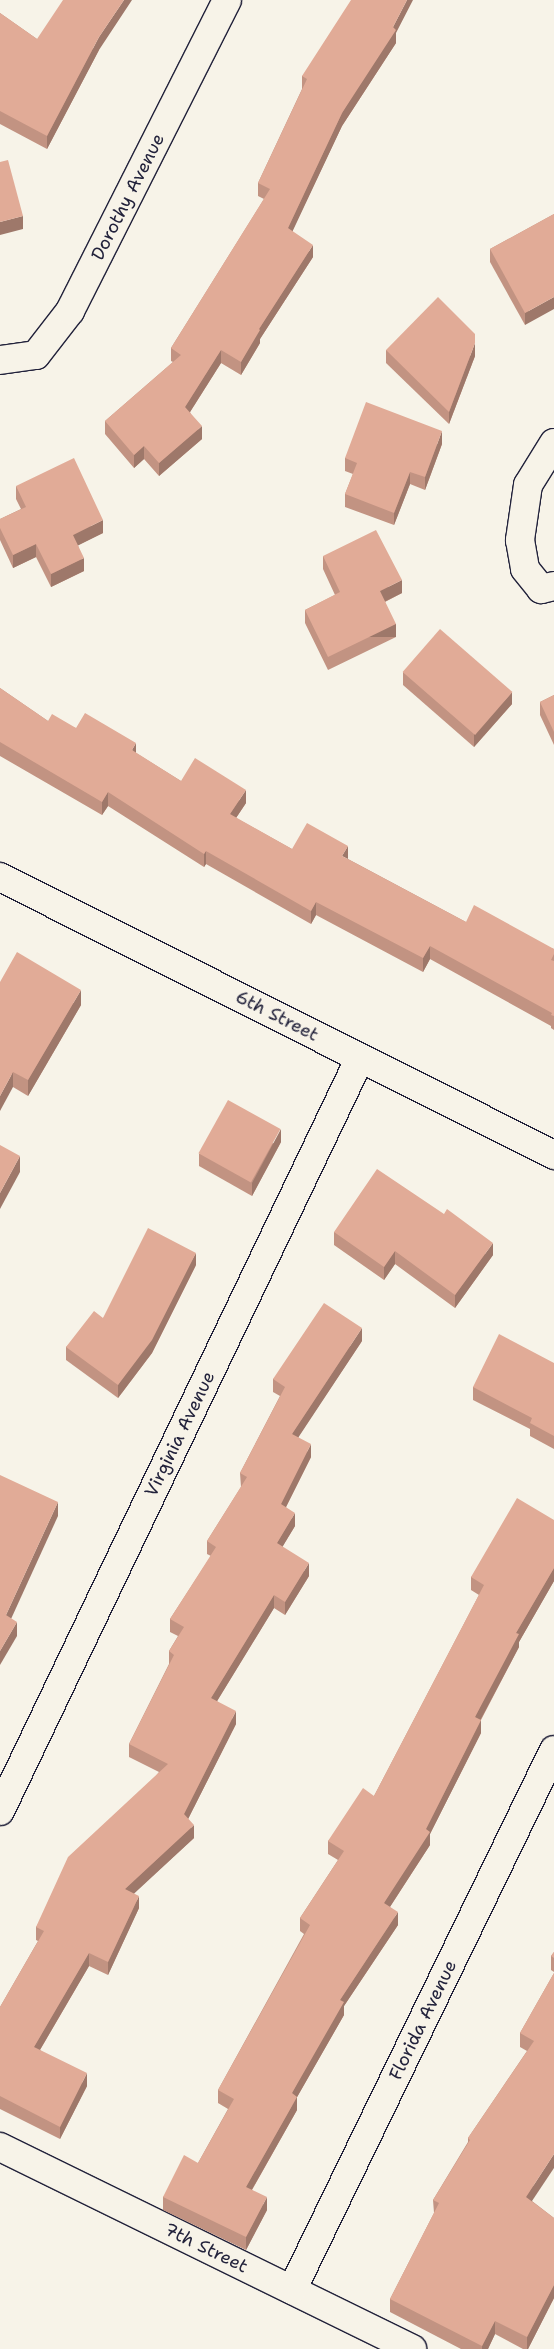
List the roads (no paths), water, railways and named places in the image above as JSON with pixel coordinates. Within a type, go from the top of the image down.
[{"type":"street","name":"Dorothy Avenue","points":[[0,360],[36,355],[70,311],[227,0]]},
{"type":"street","points":[[554,443],[528,485],[520,540],[525,569],[541,589],[554,586]]},
{"type":"street","name":"6th Street","points":[[0,877],[554,1155]]},
{"type":"street","name":"Virginia Avenue","points":[[0,1811],[360,1058]]},
{"type":"street","name":"Florida Avenue","points":[[292,2290],[554,1750]]},
{"type":"street","name":"7th Street","points":[[0,2148],[412,2349]]}]
